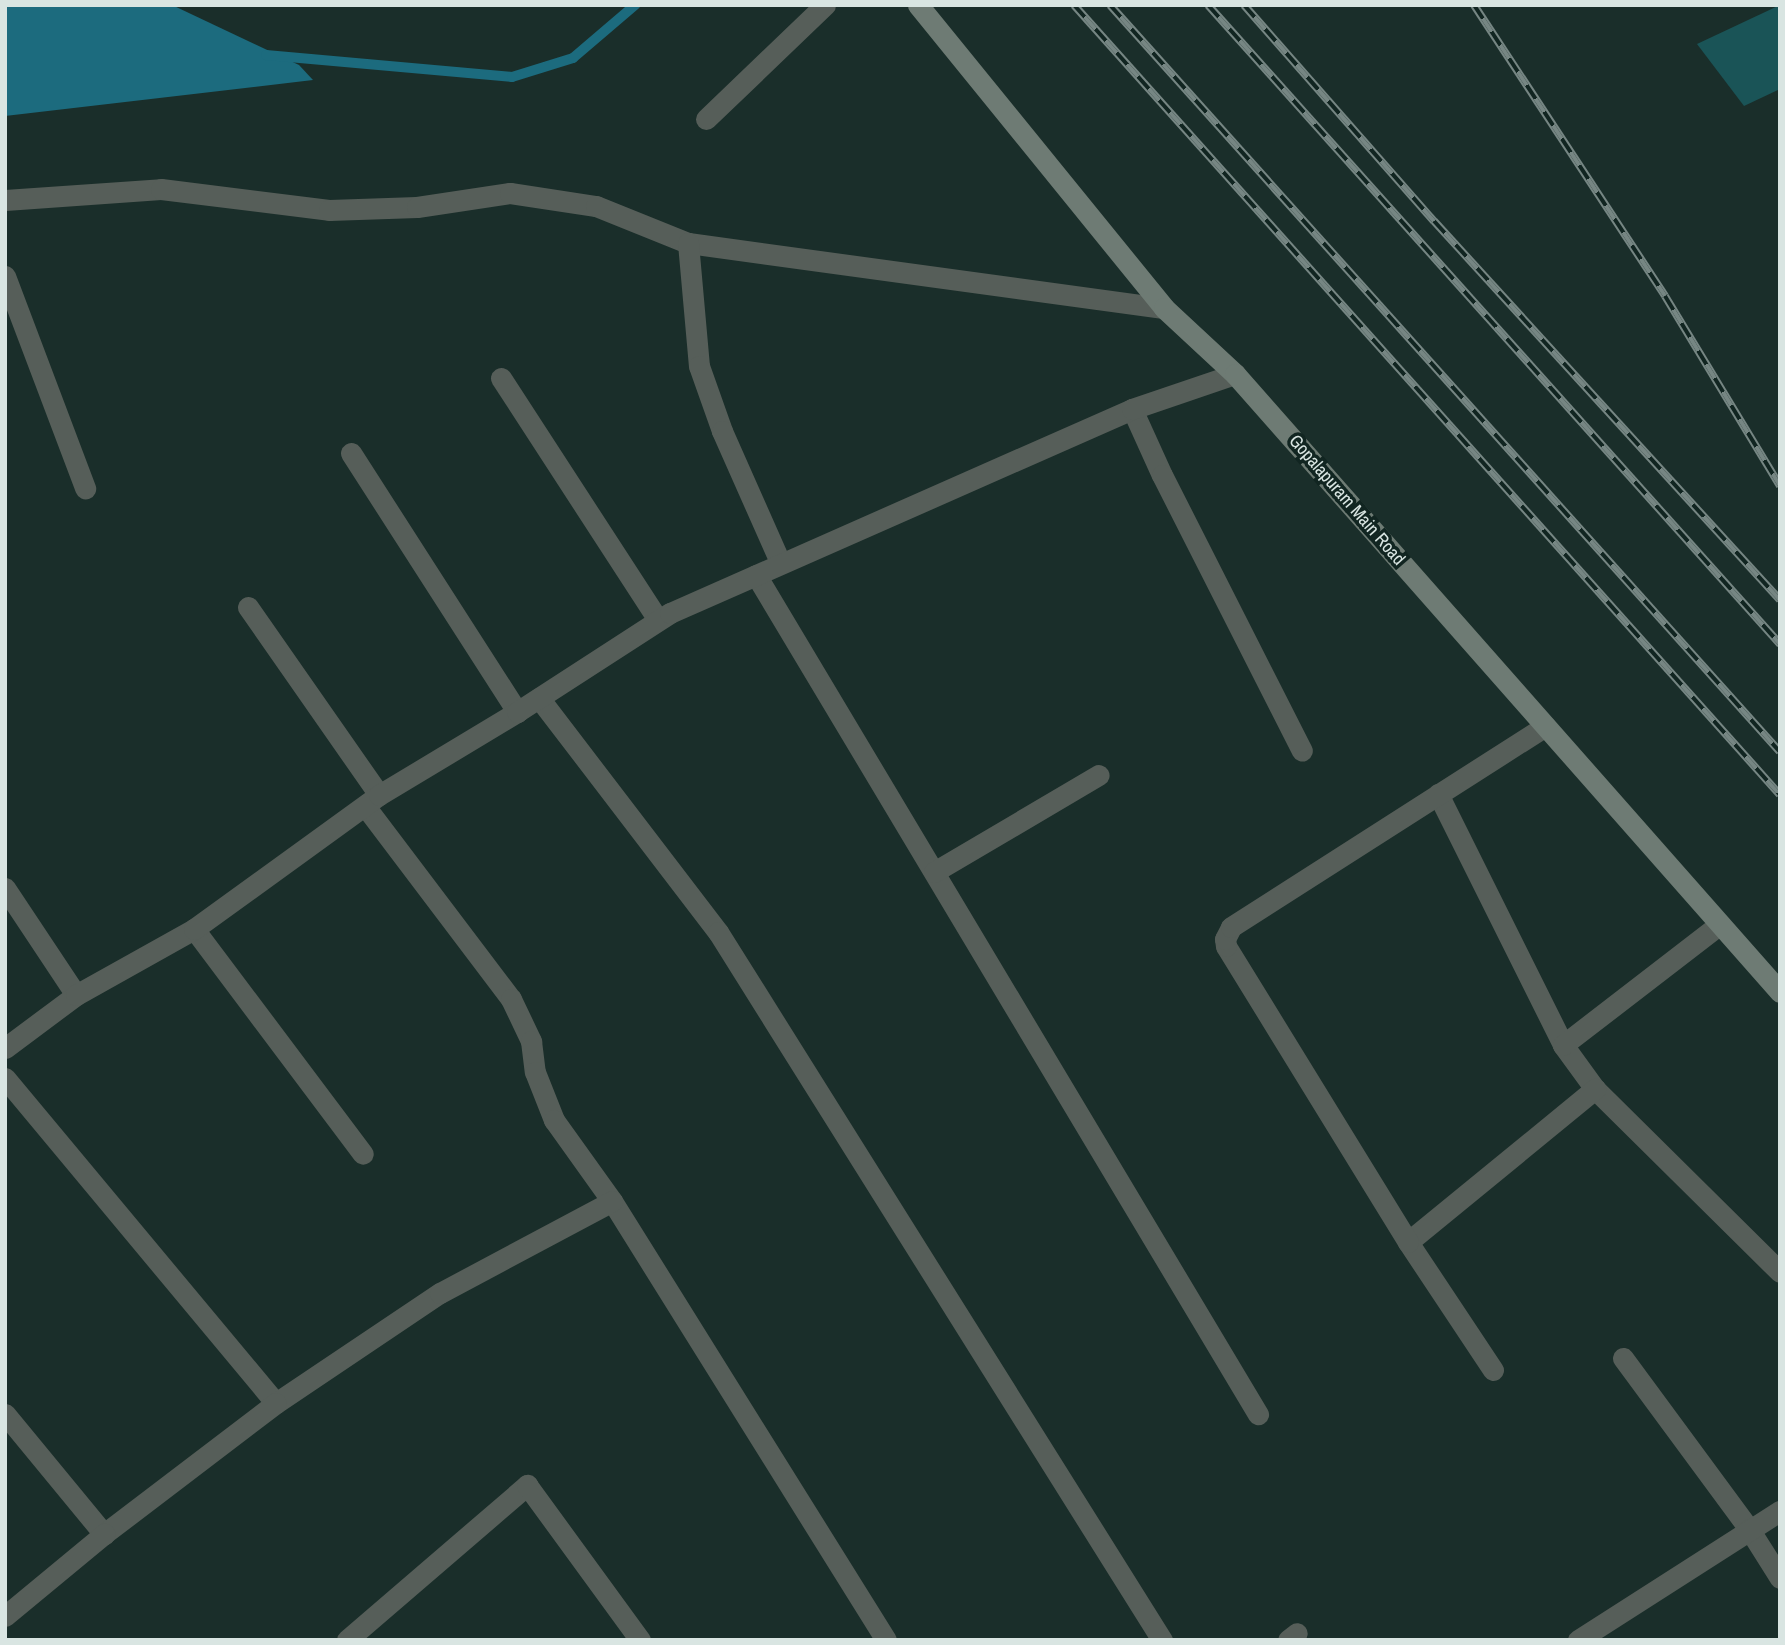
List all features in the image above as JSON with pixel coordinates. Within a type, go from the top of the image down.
[{"type":"street","points":[[706,119],[825,5]]},
{"type":"street","name":"Gopalapuram Main Road","points":[[918,5],[1164,308],[1235,374],[1780,992]]},
{"type":"street","points":[[5,200],[161,189],[329,209],[417,206],[510,193],[596,206],[688,243],[1164,308]]},
{"type":"street","points":[[688,243],[699,366],[722,431],[780,562]]},
{"type":"street","points":[[5,276],[85,488]]},
{"type":"street","points":[[5,1048],[76,995],[194,929],[372,801],[517,712],[658,620],[780,562],[1132,409],[1235,374]]},
{"type":"street","points":[[501,378],[658,620]]},
{"type":"street","points":[[1132,409],[1162,475],[1302,751]]},
{"type":"street","points":[[351,453],[517,712]]},
{"type":"street","points":[[756,575],[1258,1414]]},
{"type":"street","points":[[248,607],[372,801],[511,999],[531,1041],[535,1072],[554,1120],[612,1201],[886,1640]]},
{"type":"street","points":[[539,698],[718,932],[1162,1640]]},
{"type":"street","points":[[1493,1370],[1408,1241],[1226,946],[1225,939],[1231,927],[1545,726]]},
{"type":"street","points":[[934,872],[1099,775]]},
{"type":"street","points":[[1438,794],[1563,1045],[1595,1089],[1780,1272]]},
{"type":"street","points":[[5,888],[76,995]]},
{"type":"street","points":[[1563,1045],[1720,924]]},
{"type":"street","points":[[194,929],[363,1154]]},
{"type":"street","points":[[5,1078],[276,1403]]},
{"type":"street","points":[[1408,1241],[1595,1089]]},
{"type":"street","points":[[5,1616],[104,1534],[276,1403],[440,1293],[612,1201]]},
{"type":"street","points":[[1623,1357],[1749,1529],[1780,1578]]},
{"type":"street","points":[[5,1414],[104,1534]]},
{"type":"street","points":[[347,1640],[527,1485],[633,1637]]},
{"type":"street","points":[[1578,1640],[1780,1511]]},
{"type":"water","points":[[5,5],[172,5],[299,65],[313,80],[5,116]]},
{"type":"building","points":[[1780,5],[1780,89],[1744,106],[1697,44]]},
{"type":"waterway","points":[[266,55],[512,77],[573,58],[635,5]]},
{"type":"railway","points":[[1074,5],[1780,795]]},
{"type":"railway","points":[[1110,5],[1780,752]]},
{"type":"railway","points":[[1208,5],[1780,644]]},
{"type":"railway","points":[[1244,5],[1434,221],[1780,600]]},
{"type":"railway","points":[[1474,5],[1665,296],[1780,486]]}]
